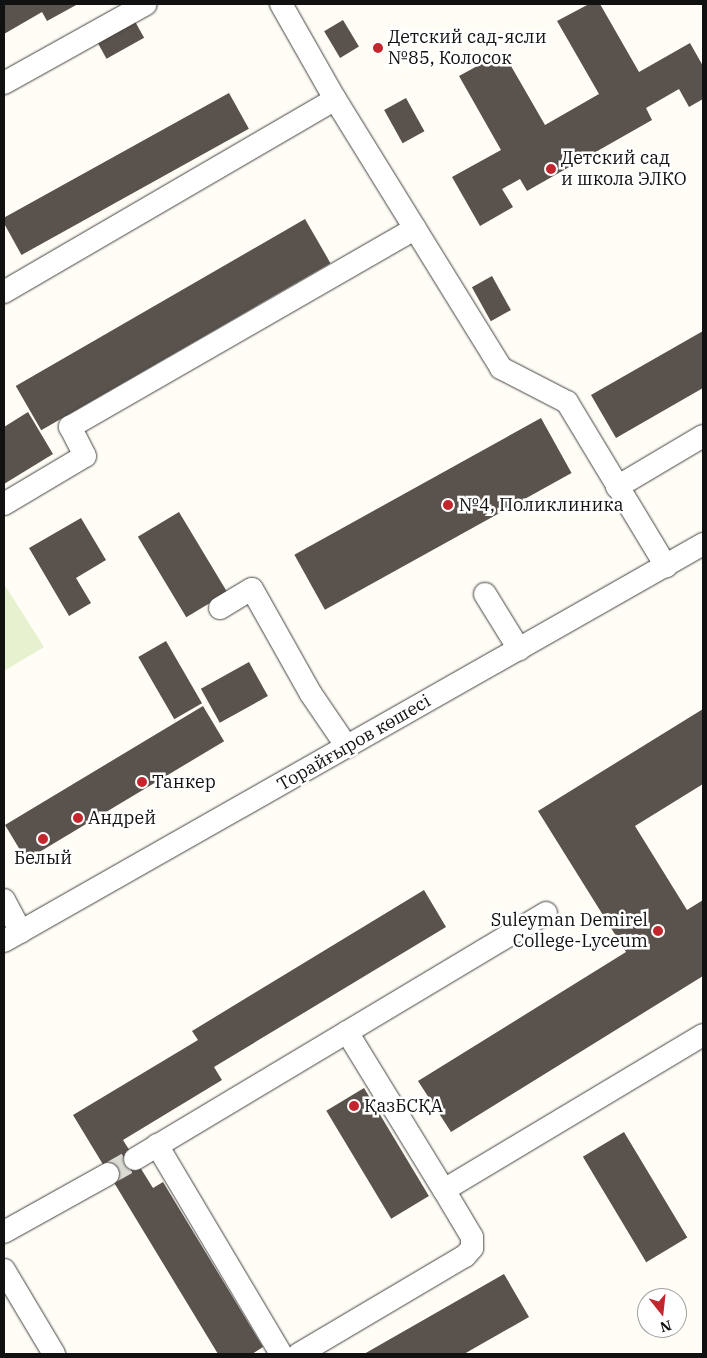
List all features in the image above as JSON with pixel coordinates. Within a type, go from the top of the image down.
[{"type":"street","points":[[4,83],[146,4]]},
{"type":"street","points":[[281,4],[335,100],[501,368],[568,402],[617,487],[666,566]]},
{"type":"street","points":[[4,292],[335,100]]},
{"type":"street","points":[[4,504],[85,456],[70,427],[415,229]]},
{"type":"street","points":[[617,487],[703,436]]},
{"type":"street","name":"Торайғыров көшесі","points":[[12,937],[703,544]]},
{"type":"street","points":[[220,608],[252,589],[311,694],[347,747]]},
{"type":"street","points":[[485,594],[519,649]]},
{"type":"street","points":[[4,900],[12,937]]},
{"type":"street","points":[[135,1159],[546,913]]},
{"type":"street","points":[[299,1354],[465,1256],[472,1248],[472,1237],[347,1032]]},
{"type":"street","points":[[444,1190],[703,1035]]},
{"type":"street","points":[[157,1145],[280,1354]]},
{"type":"street","points":[[4,1232],[108,1174]]},
{"type":"street","points":[[4,1270],[54,1354]]},
{"type":"green space","points":[[6,587],[44,647],[4,671],[4,588]]},
{"type":"building","points":[[4,4],[78,4],[47,21],[42,12],[4,34]]},
{"type":"building","points":[[589,4],[600,4],[639,72],[690,43],[703,66],[703,99],[689,107],[679,89],[646,108],[652,120],[527,191],[520,179],[502,189],[513,207],[480,226],[452,177],[501,150],[459,76],[503,52],[545,125],[599,94],[557,21]]},
{"type":"building","points":[[132,16],[144,38],[107,59],[94,37]]},
{"type":"building","points":[[343,20],[359,47],[340,58],[324,31]]},
{"type":"building","points":[[229,93],[249,129],[21,255],[4,223],[4,218]]},
{"type":"building","points":[[406,98],[424,131],[403,143],[384,110]]},
{"type":"building","points":[[305,219],[330,263],[41,430],[16,386]]},
{"type":"building","points":[[492,276],[511,310],[491,321],[472,287]]},
{"type":"building","points":[[703,331],[703,388],[616,438],[591,395]]},
{"type":"building","points":[[28,412],[53,454],[4,484],[4,427]]},
{"type":"building","name":"№4, Поликлиника","points":[[541,418],[572,473],[325,610],[294,555]]},
{"type":"building","points":[[179,512],[227,593],[186,617],[138,537]]},
{"type":"building","points":[[81,518],[106,560],[76,578],[91,603],[69,616],[29,548]]},
{"type":"building","points":[[166,641],[202,703],[174,719],[138,657]]},
{"type":"building","points":[[249,662],[268,696],[220,723],[201,689]]},
{"type":"building","points":[[203,706],[224,741],[26,860],[5,825]]},
{"type":"building","name":"Suleyman Demirel College-Lyceum","points":[[703,709],[703,784],[635,826],[687,910],[703,900],[703,976],[451,1132],[418,1081],[626,952],[538,811]]},
{"type":"building","points":[[424,890],[446,927],[214,1067],[222,1080],[123,1140],[153,1188],[163,1182],[263,1347],[252,1354],[218,1354],[73,1115],[198,1040],[192,1031]]},
{"type":"building","points":[[364,1088],[429,1196],[391,1219],[326,1111]]},
{"type":"building","points":[[624,1132],[687,1237],[646,1262],[583,1157]]},
{"type":"building","points":[[504,1274],[529,1317],[464,1354],[364,1354]]},
{"type":"tunnel","points":[[108,1174],[135,1159]]},
{"type":"place","name":"Детский сад-ясли №85, Колосок","points":[[378,48]]},
{"type":"place","name":"Детский сад и школа ЭЛКО","points":[[551,169]]},
{"type":"place","name":"№4, Поликлиника","points":[[448,505]]},
{"type":"place","name":"Танкер","points":[[142,782]]},
{"type":"place","name":"Андрей","points":[[78,818]]},
{"type":"place","name":"Белый","points":[[43,839]]},
{"type":"place","name":"Suleyman Demirel College-Lyceum","points":[[658,931]]},
{"type":"place","name":"ҚазБСҚА","points":[[354,1106]]}]
